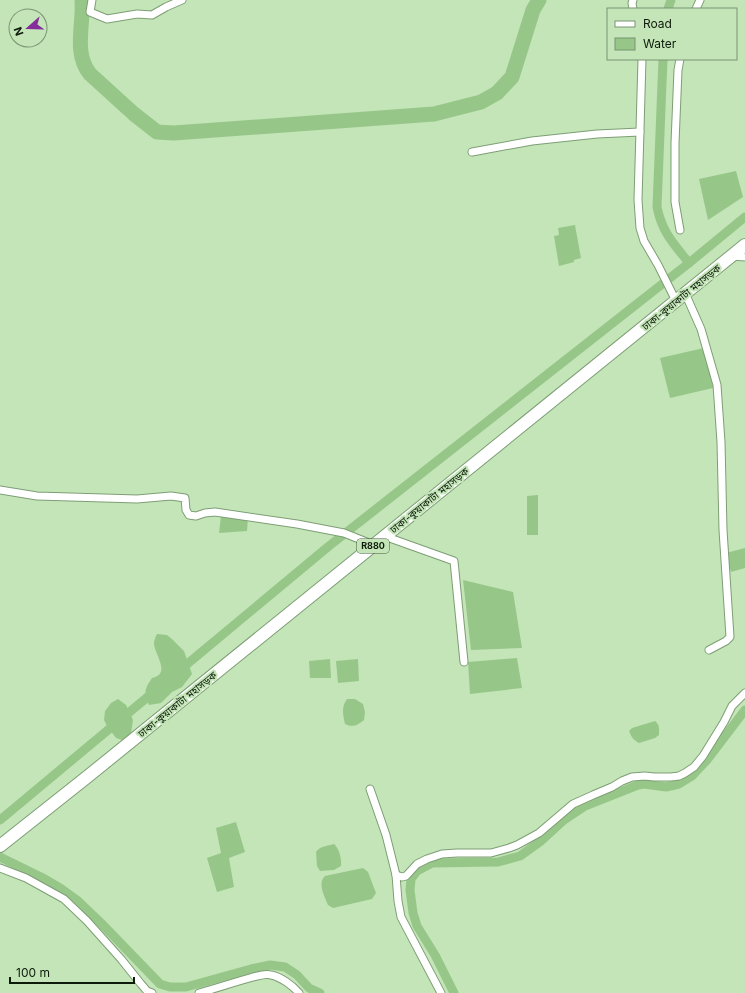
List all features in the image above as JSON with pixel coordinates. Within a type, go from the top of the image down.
[{"type":"main road","name":"ঢাকা-কুয়াকাটা মহাসড়ক","points":[[0,846],[745,245]]},
{"type":"street","points":[[92,0],[90,12],[107,19],[136,14],[152,16],[166,7],[182,0]]},
{"type":"street","points":[[642,60],[638,200],[640,228],[644,241],[658,265],[701,329],[718,385],[723,530],[730,637],[726,641],[709,650]]},
{"type":"street","points":[[680,60],[674,143],[674,202],[680,230]]},
{"type":"street","points":[[472,152],[532,140],[640,132]]},
{"type":"street","points":[[732,256],[745,257]]},
{"type":"street","points":[[0,490],[37,496],[137,499],[171,496],[185,498],[186,510],[189,515],[196,516],[214,512],[290,523],[344,533],[374,544]]},
{"type":"street","points":[[384,536],[454,561],[464,662]]},
{"type":"street","points":[[396,875],[402,877],[406,876],[417,864],[442,854],[491,853],[509,848],[539,833],[573,804],[632,777],[671,777],[685,773],[694,767],[703,756],[732,706],[745,693]]},
{"type":"street","points":[[370,789],[386,835],[396,875],[401,917],[441,993]]},
{"type":"street","points":[[0,868],[26,878],[64,899],[87,921],[141,984],[152,993]]},
{"type":"street","points":[[199,993],[264,974],[270,974],[284,980],[299,993]]},
{"type":"water","points":[[736,171],[743,197],[708,220],[699,179]]},
{"type":"water","points":[[575,225],[581,258],[574,260],[574,262],[559,266],[554,236],[559,235],[558,228]]},
{"type":"water","points":[[704,348],[713,388],[670,398],[660,358]]},
{"type":"water","points":[[538,495],[538,535],[527,535],[527,496]]},
{"type":"water","points":[[221,516],[248,518],[247,531],[219,533]]},
{"type":"water","points":[[745,548],[745,568],[731,572],[726,553]]},
{"type":"water","points":[[463,580],[513,592],[522,648],[471,650]]},
{"type":"water","points":[[157,634],[167,635],[184,651],[192,674],[182,687],[172,692],[161,703],[149,705],[146,693],[147,685],[152,678],[158,676],[161,672],[154,643]]},
{"type":"water","points":[[517,658],[522,688],[470,694],[468,662]]},
{"type":"water","points":[[330,659],[331,678],[310,678],[309,661]]},
{"type":"water","points":[[358,659],[359,681],[338,683],[336,661]]},
{"type":"water","points":[[118,699],[126,705],[133,720],[131,734],[122,740],[116,738],[104,720],[105,711],[111,703]]},
{"type":"water","points":[[347,699],[355,699],[363,704],[365,712],[364,720],[360,723],[350,726],[345,724],[343,708]]},
{"type":"water","points":[[655,721],[658,726],[659,735],[655,738],[639,743],[632,738],[629,731],[632,728]]},
{"type":"water","points":[[236,822],[245,852],[229,858],[234,887],[217,892],[207,858],[221,853],[216,828]]},
{"type":"water","points":[[334,844],[340,854],[341,866],[334,870],[320,871],[317,866],[316,852],[322,847]]},
{"type":"water","points":[[363,868],[368,872],[376,893],[372,899],[333,908],[328,905],[322,886],[325,876]]},
{"type":"waterway","points":[[82,0],[80,38],[81,48],[85,66],[90,74],[134,114],[157,132],[174,133],[434,114],[481,102],[497,93],[512,77],[533,10],[539,0]]},
{"type":"waterway","points":[[668,8],[671,0]]},
{"type":"waterway","points":[[663,60],[657,207],[665,230],[689,263]]},
{"type":"waterway","points":[[180,670],[329,546],[689,263],[745,217]]},
{"type":"waterway","points":[[0,820],[156,690]]},
{"type":"waterway","points":[[454,993],[435,955],[417,926],[413,913],[410,890],[411,879],[417,871],[432,863],[498,862],[520,856],[541,841],[564,820],[585,806],[638,785],[644,784],[666,787],[679,784],[692,776],[707,760],[745,710]]},
{"type":"waterway","points":[[0,857],[41,877],[78,901],[160,984],[170,987],[186,987],[270,965],[285,967],[297,975],[309,988],[320,993]]}]
